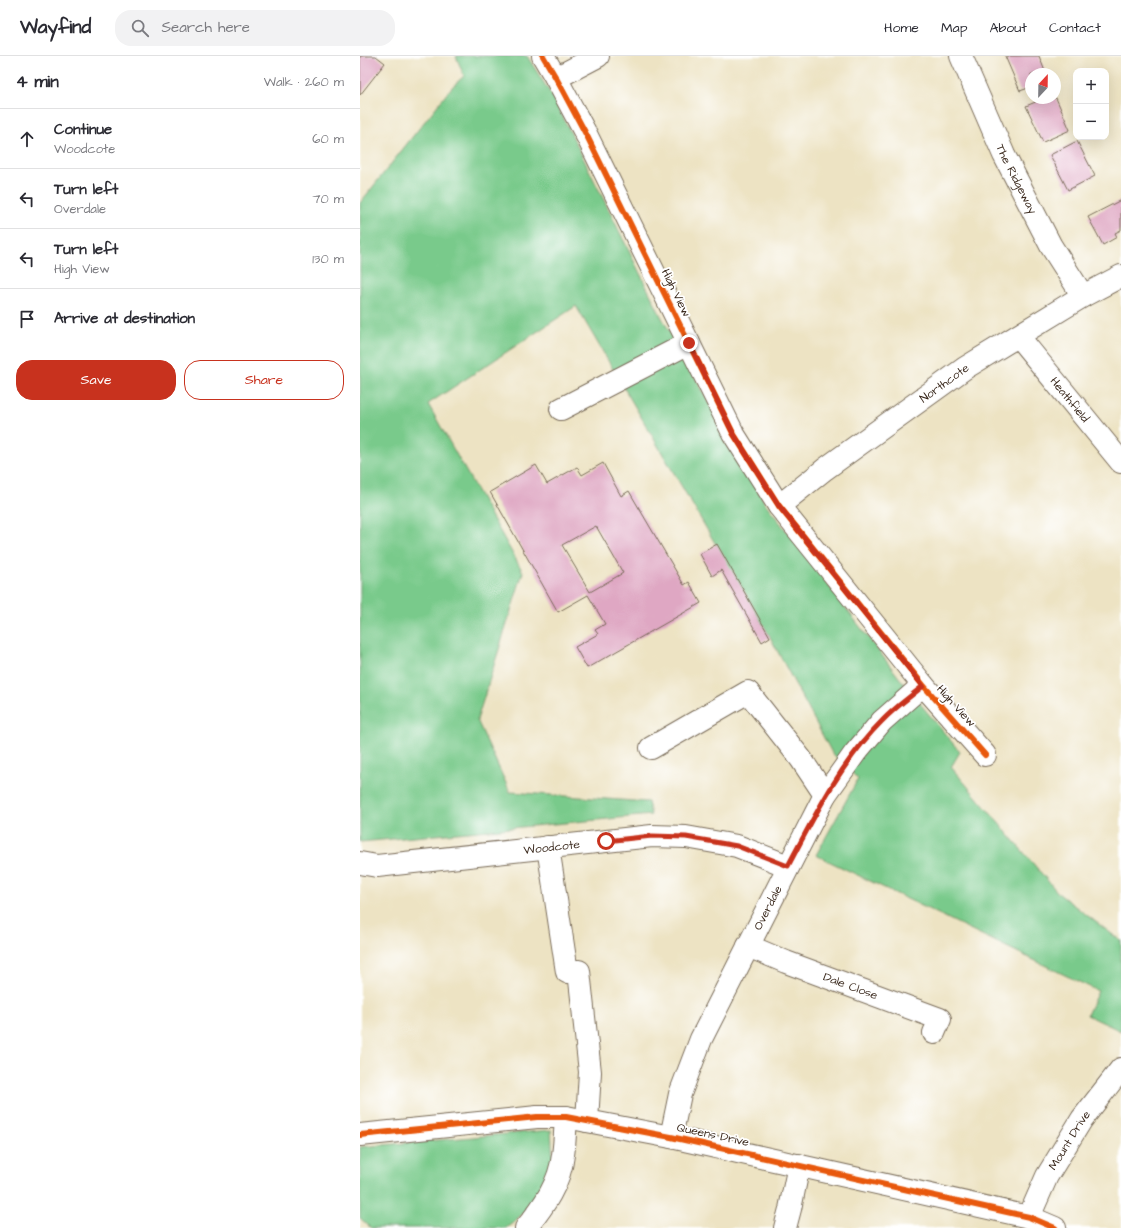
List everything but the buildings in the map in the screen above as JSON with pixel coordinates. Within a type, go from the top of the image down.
[{"type":"street","name":"High View","points":[[543,56],[587,136],[733,433],[779,506],[923,686],[985,755]]},
{"type":"street","points":[[556,78],[598,56]]},
{"type":"street","name":"The Ridgeway","points":[[961,56],[1004,154],[1051,246],[1083,296]]},
{"type":"street","name":"Northcote","points":[[779,506],[826,469],[965,368],[1083,296],[1121,276]]},
{"type":"street","name":"Heathfield","points":[[1018,336],[1121,462]]},
{"type":"street","points":[[561,409],[689,343]]},
{"type":"street","name":"Overdale","points":[[671,1137],[680,1094],[701,1039],[788,866],[826,795],[855,753],[882,721],[923,686]]},
{"type":"street","points":[[651,748],[748,692],[801,759],[826,795]]},
{"type":"street","name":"Woodcote","points":[[360,863],[377,866],[652,836],[686,837],[737,846],[788,866]]},
{"type":"street","points":[[548,847],[567,972],[579,972],[590,1072],[587,1121]]},
{"type":"street","name":"Dale Close","points":[[748,946],[786,962],[940,1018],[934,1033]]},
{"type":"street","name":"Mount Drive","points":[[1029,1217],[1047,1176],[1082,1119],[1121,1069]]},
{"type":"street","name":"Queens Drive","points":[[360,1135],[537,1117],[566,1117],[671,1137],[1029,1217],[1055,1228]]},
{"type":"street","points":[[526,1228],[541,1210],[554,1189],[563,1156],[566,1117]]},
{"type":"street","points":[[784,1228],[790,1208],[799,1165]]},
{"type":"green space","points":[[456,56],[527,56],[554,99],[661,316],[765,503],[904,684],[960,752],[951,767],[1059,894],[1121,941],[1121,1031],[1087,1015],[1098,991],[816,855],[858,779],[832,753],[770,637],[576,306],[428,404],[523,572],[477,720],[510,792],[648,802],[651,815],[360,842],[360,203],[452,87],[464,76]]},
{"type":"green space","points":[[551,1130],[553,1161],[536,1201],[506,1228],[371,1228],[360,1218],[360,1147]]},
{"type":"cycle path","points":[[543,56],[587,136],[733,433],[779,506],[923,685],[985,755]]},
{"type":"cycle path","points":[[360,1135],[537,1117],[566,1117],[671,1137],[1029,1217],[1055,1228]]},
{"type":"route","points":[[606,841],[652,836],[686,837],[737,846],[788,866],[826,795],[855,753],[882,721],[923,686],[779,506],[733,433],[689,343]]}]
